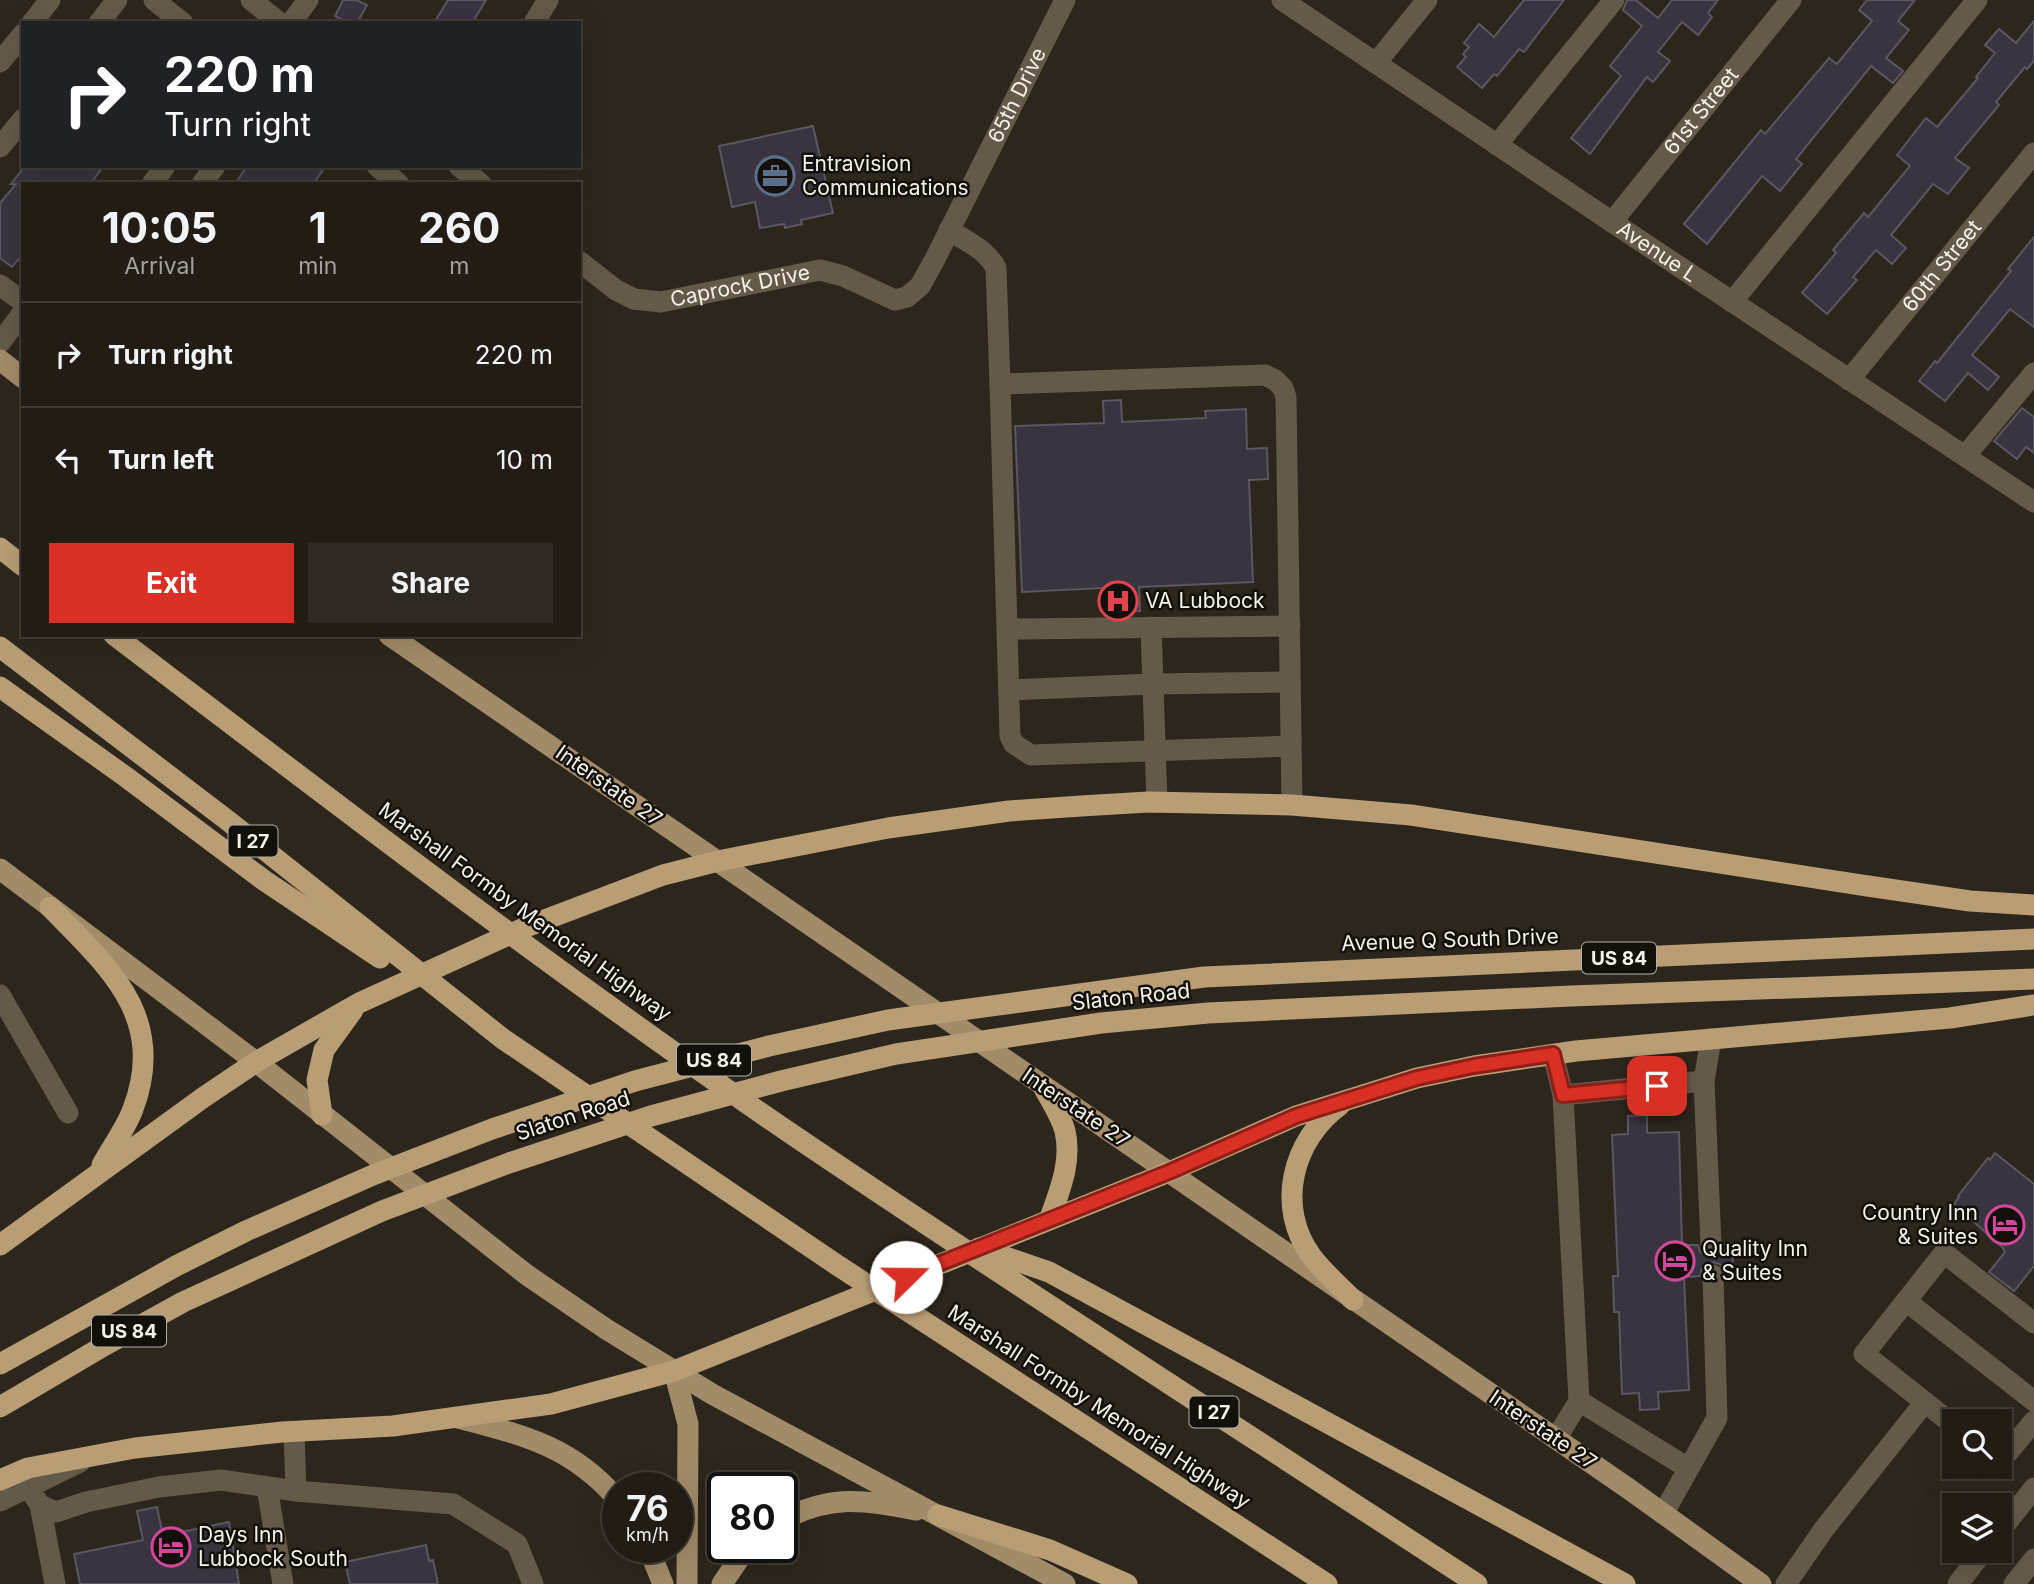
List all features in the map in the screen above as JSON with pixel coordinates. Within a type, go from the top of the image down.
[{"type":"highway","points":[[0,548],[21,564]]},
{"type":"highway","name":"Marshall Formby Memorial Highway","points":[[117,637],[419,867],[791,1133],[1477,1584]]},
{"type":"highway","name":"Marshall Formby Memorial Highway","points":[[0,647],[227,820],[503,1039],[837,1265],[1327,1584]]},
{"type":"highway","points":[[0,687],[265,881],[503,1039]]},
{"type":"highway","points":[[0,1245],[204,1097],[256,1062],[359,1003],[526,927],[663,875],[718,861],[888,828],[996,813],[1157,802],[1292,805],[1410,815],[1861,886],[1970,901],[2034,905]]},
{"type":"highway","points":[[50,906],[110,970],[129,996],[138,1021],[141,1070],[133,1110],[97,1173]]},
{"type":"highway","name":"Avenue Q South Drive","points":[[1204,977],[2034,939]]},
{"type":"highway","name":"Slaton Road","points":[[0,1364],[176,1266],[246,1231],[373,1175],[492,1129],[635,1081],[769,1046],[888,1020],[1204,977]]},
{"type":"highway","name":"Slaton Road","points":[[0,1407],[183,1302],[382,1211],[509,1163],[651,1116],[781,1080],[896,1054],[1101,1023],[1208,1013],[2034,979]]},
{"type":"highway","points":[[322,1115],[317,1080],[324,1050],[359,1003]]},
{"type":"highway","points":[[0,1480],[28,1468],[135,1448],[204,1439],[393,1426],[551,1404],[674,1371],[1169,1172],[1296,1116],[1417,1078],[1553,1054],[1950,1018],[2034,1005]]},
{"type":"highway","points":[[1043,1086],[1065,1129],[1068,1154],[1062,1184],[1050,1218]]},
{"type":"highway","points":[[1349,1099],[1329,1113],[1307,1140],[1298,1158],[1292,1195],[1294,1216],[1312,1257],[1353,1300]]},
{"type":"highway","points":[[951,1239],[1049,1272],[1625,1584]]},
{"type":"highway","points":[[938,1514],[1050,1550],[1127,1584]]},
{"type":"main road","points":[[0,360],[21,376]]},
{"type":"main road","name":"Interstate 27","points":[[392,637],[1556,1439],[1761,1584]]},
{"type":"main road","points":[[0,869],[256,1062],[527,1275],[606,1329],[712,1394],[1065,1584]]},
{"type":"main road","points":[[674,1371],[688,1424],[687,1584]]},
{"type":"main road","points":[[458,1418],[529,1437],[582,1466],[602,1485]]},
{"type":"main road","points":[[798,1513],[826,1502],[863,1500],[938,1514]]},
{"type":"main road","points":[[654,1563],[663,1584]]},
{"type":"main road","points":[[722,1584],[736,1563]]},
{"type":"street","points":[[34,21],[50,0]]},
{"type":"street","points":[[101,21],[117,0]]},
{"type":"street","points":[[154,0],[180,21]]},
{"type":"street","points":[[251,0],[277,21]]},
{"type":"street","points":[[292,21],[308,0]]},
{"type":"street","points":[[535,21],[548,0]]},
{"type":"street","name":"65th Drive","points":[[907,297],[920,286],[1065,0]]},
{"type":"street","name":"Avenue L","points":[[1282,0],[2034,502]]},
{"type":"street","points":[[1376,63],[1427,0]]},
{"type":"street","points":[[1497,145],[1614,0]]},
{"type":"street","name":"61st Street","points":[[1612,222],[1791,0]]},
{"type":"street","points":[[1732,302],[1977,0]]},
{"type":"street","points":[[0,62],[21,36]]},
{"type":"street","points":[[0,147],[21,121]]},
{"type":"street","name":"60th Street","points":[[1849,380],[2034,153]]},
{"type":"street","points":[[461,168],[479,182]]},
{"type":"street","points":[[375,173],[395,182]]},
{"type":"street","points":[[949,230],[984,253],[996,268],[1010,736],[1014,744],[1031,755],[1291,746]]},
{"type":"street","name":"Caprock Drive","points":[[581,263],[616,290],[634,299],[661,302],[820,270],[843,276],[895,300],[907,297]]},
{"type":"street","points":[[0,285],[21,301]]},
{"type":"street","points":[[0,343],[21,315]]},
{"type":"street","points":[[1965,456],[2034,373]]},
{"type":"street","points":[[1000,384],[1265,375],[1283,388],[1286,397],[1292,805]]},
{"type":"street","points":[[1007,629],[1290,626]]},
{"type":"street","points":[[1151,627],[1157,802]]},
{"type":"street","points":[[1009,690],[1290,682]]},
{"type":"street","points":[[0,995],[68,1113]]},
{"type":"street","points":[[1711,1039],[1704,1081],[1712,1244]]},
{"type":"street","points":[[1553,1054],[1563,1095],[1579,1401],[1556,1439]]},
{"type":"street","points":[[1563,1095],[1704,1081]]},
{"type":"street","points":[[1942,1416],[1864,1354],[1944,1253],[2034,1324]]},
{"type":"street","points":[[1663,1514],[1717,1418],[1713,1275]]},
{"type":"street","points":[[1906,1301],[2034,1401]]},
{"type":"street","points":[[1579,1401],[1688,1468]]},
{"type":"street","points":[[1786,1584],[1824,1529],[1925,1402]]},
{"type":"street","points":[[2012,1447],[2034,1420]]},
{"type":"street","points":[[294,1432],[296,1491]]},
{"type":"street","points":[[0,1501],[89,1457]]},
{"type":"street","points":[[40,1505],[56,1512],[86,1502],[159,1487],[220,1480],[296,1491],[453,1504],[516,1544],[533,1584]]},
{"type":"street","points":[[28,1487],[40,1505],[54,1584]]},
{"type":"street","points":[[267,1487],[283,1584]]},
{"type":"street","points":[[2012,1516],[2034,1488]]},
{"type":"street","points":[[2014,1584],[2034,1559]]},
{"type":"street","points":[[1958,1584],[1974,1563]]},
{"type":"building","points":[[343,0],[356,0],[367,5],[358,21],[344,21],[335,16]]},
{"type":"building","points":[[448,0],[486,0],[473,21],[435,21]]},
{"type":"building","points":[[1524,0],[1564,0],[1524,52],[1519,49],[1497,76],[1494,74],[1482,88],[1457,67],[1466,57],[1463,54],[1469,47],[1464,43],[1479,24],[1494,37]]},
{"type":"building","points":[[1627,0],[1636,0],[1658,18],[1672,0],[1718,0],[1708,13],[1712,17],[1698,35],[1682,22],[1658,52],[1670,61],[1653,82],[1647,77],[1590,154],[1571,138],[1621,76],[1610,66],[1642,26],[1623,10]]},
{"type":"building","points":[[1867,0],[1915,0],[1898,21],[1909,30],[1886,58],[1903,71],[1893,83],[1871,66],[1796,159],[1802,164],[1780,191],[1762,176],[1707,244],[1684,224],[1761,130],[1765,134],[1829,58],[1837,64],[1872,21],[1859,10]]},
{"type":"building","points":[[2034,21],[2034,61],[2027,69],[2025,67],[1996,102],[1999,105],[1955,158],[1969,168],[1948,194],[1933,184],[1891,235],[1906,248],[1892,264],[1876,250],[1853,277],[1857,280],[1827,314],[1802,293],[1836,253],[1833,250],[1864,213],[1868,217],[1910,166],[1897,155],[1926,118],[1937,127],[1978,78],[1976,77],[1995,53],[1985,45],[1999,29],[2016,43]]},
{"type":"building","name":"Entravision Communications","points":[[813,126],[833,213],[801,220],[802,224],[785,228],[784,224],[760,228],[755,202],[732,207],[719,146]]},
{"type":"building","points":[[23,168],[102,168],[92,182],[21,182],[21,256],[12,267],[0,258],[0,203],[16,184],[11,184]]},
{"type":"building","points":[[246,168],[325,168],[314,182],[236,182]]},
{"type":"building","points":[[2034,237],[2034,327],[2010,309],[1972,355],[1999,377],[1988,390],[1968,373],[1945,401],[1919,381],[1935,361],[1937,363],[2011,271],[2008,269]]},
{"type":"building","points":[[1121,400],[1122,422],[1206,418],[1205,411],[1246,409],[1247,449],[1267,448],[1268,479],[1249,480],[1253,582],[1139,587],[1140,611],[1103,612],[1102,588],[1022,592],[1015,426],[1104,423],[1103,401]]},
{"type":"building","points":[[2022,408],[2034,417],[2034,453],[2026,447],[2017,459],[1994,441]]},
{"type":"building","name":"Quality Inn & Suites","points":[[1647,1115],[1647,1133],[1679,1132],[1682,1245],[1698,1245],[1700,1252],[1711,1257],[1719,1255],[1724,1244],[1732,1243],[1733,1274],[1726,1274],[1720,1264],[1712,1262],[1702,1268],[1700,1276],[1684,1277],[1689,1390],[1658,1392],[1659,1409],[1640,1410],[1639,1393],[1622,1394],[1619,1312],[1614,1312],[1613,1276],[1618,1276],[1612,1135],[1628,1134],[1628,1116]]},
{"type":"building","name":"Country Inn & Suites","points":[[1995,1153],[2034,1184],[2034,1266],[2014,1291],[1989,1272],[2005,1252],[2003,1248],[1954,1204],[1988,1158],[1990,1160]]},
{"type":"building","name":"Days Inn Lubbock South","points":[[157,1507],[163,1536],[229,1522],[239,1584],[80,1584],[74,1554],[143,1540],[137,1511]]},
{"type":"building","points":[[426,1545],[429,1561],[433,1560],[438,1584],[350,1584],[345,1562]]},
{"type":"place","name":"Entravision Communications","points":[[775,176]]},
{"type":"place","name":"VA Lubbock","points":[[1118,601]]},
{"type":"place","name":"Country Inn & Suites","points":[[2005,1225]]},
{"type":"place","name":"Quality Inn & Suites","points":[[1675,1261]]},
{"type":"place","name":"Days Inn Lubbock South","points":[[171,1547]]},
{"type":"route","points":[[906,1277],[1208,1156],[1296,1116],[1417,1078],[1553,1054],[1563,1095],[1657,1086]]}]
